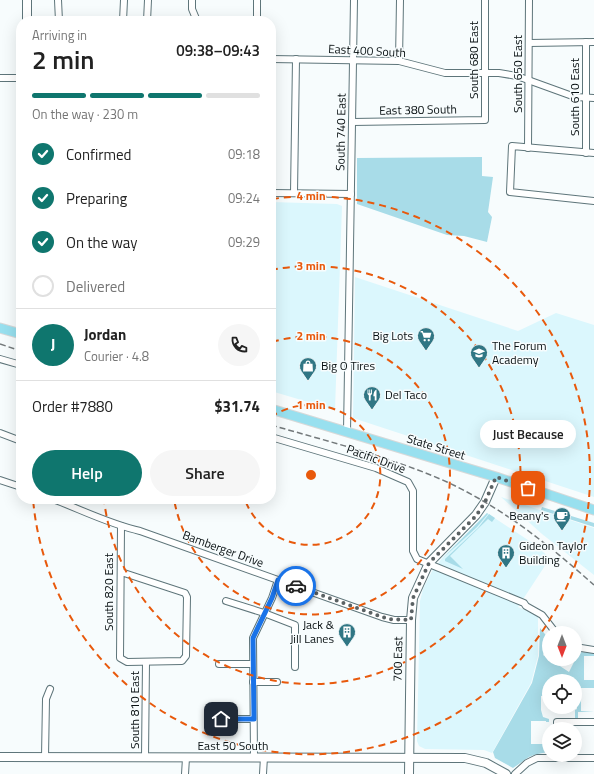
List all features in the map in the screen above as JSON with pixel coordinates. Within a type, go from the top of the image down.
[{"type":"main road","points":[[27,0],[27,16]]},
{"type":"main road","points":[[0,328],[16,333]]},
{"type":"main road","name":"State Street","points":[[276,411],[496,477],[594,510]]},
{"type":"main road","name":"700 East","points":[[409,774],[411,620],[415,592],[429,563],[476,516],[485,502],[496,477]]},
{"type":"main road","name":"East 50 South","points":[[0,757],[465,758],[486,763],[506,774]]},
{"type":"street","points":[[58,0],[58,16]]},
{"type":"street","points":[[123,16],[124,0]]},
{"type":"street","points":[[147,16],[148,0]]},
{"type":"street","points":[[192,0],[192,10],[195,16]]},
{"type":"street","points":[[257,0],[257,16]]},
{"type":"street","name":"South 740 East","points":[[347,432],[354,0]]},
{"type":"street","points":[[400,0],[400,61]]},
{"type":"street","name":"South 680 East","points":[[485,0],[485,120]]},
{"type":"street","name":"South 650 East","points":[[528,148],[530,0]]},
{"type":"street","name":"South 610 East","points":[[586,42],[586,153]]},
{"type":"street","points":[[529,43],[594,42]]},
{"type":"street","name":"East 400 South","points":[[276,59],[400,61],[445,73],[484,73],[517,76],[575,97],[594,98]]},
{"type":"street","points":[[294,193],[296,59]]},
{"type":"street","points":[[0,78],[16,78]]},
{"type":"street","name":"East 380 South","points":[[352,122],[485,120]]},
{"type":"street","points":[[594,153],[512,146],[510,192],[594,201]]},
{"type":"street","points":[[276,193],[351,194]]},
{"type":"street","points":[[0,359],[16,364]]},
{"type":"street","points":[[0,433],[16,439]]},
{"type":"street","name":"Pacific Drive","points":[[276,438],[376,468],[408,482],[413,491],[412,551],[417,559],[513,600],[524,603],[526,606],[542,615],[551,626]]},
{"type":"street","points":[[0,480],[16,485]]},
{"type":"street","name":"Bamberger Drive","points":[[66,504],[121,526],[140,531],[388,619],[411,620]]},
{"type":"street","name":"South 820 East","points":[[121,526],[120,658],[127,662],[146,662]]},
{"type":"street","points":[[121,572],[185,593],[186,595],[186,656],[182,660],[146,662]]},
{"type":"street","points":[[254,757],[252,664],[253,638],[272,598],[278,580]]},
{"type":"street","points":[[226,601],[295,625],[295,668]]},
{"type":"street","points":[[582,649],[594,650]]},
{"type":"street","name":"South 810 East","points":[[146,662],[146,757]]},
{"type":"street","points":[[219,664],[252,664]]},
{"type":"street","points":[[253,682],[277,682]]},
{"type":"street","points":[[45,757],[46,699],[50,689]]},
{"type":"street","points":[[221,719],[254,719]]},
{"type":"street","points":[[582,722],[594,722]]},
{"type":"street","points":[[582,757],[594,758]]},
{"type":"street","points":[[185,774],[186,758]]},
{"type":"street","points":[[263,774],[264,758]]},
{"type":"street","points":[[516,774],[534,759],[542,758]]},
{"type":"shaded area","points":[[482,157],[482,176],[493,177],[488,212],[492,217],[487,242],[464,236],[447,235],[357,204],[357,158]]},
{"type":"shaded area","points":[[276,202],[337,204],[342,206],[335,410],[276,392]]},
{"type":"shaded area","points":[[355,277],[518,331],[556,313],[594,325],[594,497],[353,418]]},
{"type":"shaded area","points":[[501,497],[594,528],[594,575],[542,534]]},
{"type":"shaded area","points":[[542,507],[594,523],[594,527],[541,510]]},
{"type":"shaded area","points":[[487,513],[534,544],[550,558],[518,607],[538,616],[538,656],[531,683],[492,753],[484,750],[425,749],[419,746],[417,741],[420,601],[423,589],[432,571],[443,557]]},
{"type":"shaded area","points":[[487,513],[488,514],[477,527],[443,558]]},
{"type":"shaded area","points":[[489,514],[495,518],[492,522],[488,519],[450,556],[463,569],[445,561],[445,559],[478,528]]},
{"type":"shaded area","points":[[540,628],[542,630],[542,666],[560,666],[569,672],[572,666],[582,666],[582,652],[594,653],[594,656],[584,656],[584,680],[594,680],[594,688],[582,688],[582,674],[542,674],[541,710],[543,717],[549,719],[549,722],[531,721],[531,744],[542,744],[542,753],[532,755],[513,768],[495,758],[493,752],[532,683],[539,656]]},
{"type":"shaded area","points":[[575,714],[578,714],[578,718],[575,718]]},
{"type":"railway","points":[[0,344],[16,349]]},
{"type":"railway","points":[[276,426],[382,457],[426,473],[468,492],[525,528],[594,585]]},
{"type":"way so far","points":[[296,586],[388,619],[411,620],[413,598],[417,586],[429,563],[438,552],[476,516],[491,492],[496,477],[528,488]]},
{"type":"place","name":"Big Lots","points":[[426,351]]},
{"type":"place","name":"The Forum Academy","points":[[479,368]]},
{"type":"place","name":"Big O Tires","points":[[308,381]]},
{"type":"place","name":"Del Taco","points":[[372,410]]},
{"type":"place","name":"Just Because","points":[[528,488]]},
{"type":"place","name":"Beany's","points":[[562,531]]},
{"type":"place","name":"Gideon Taylor Building","points":[[506,568]]},
{"type":"place","name":"Jack & Jill Lanes","points":[[347,647]]},
{"type":"route","points":[[221,719],[254,719],[252,664],[253,638],[272,598],[278,580],[296,586]]}]
